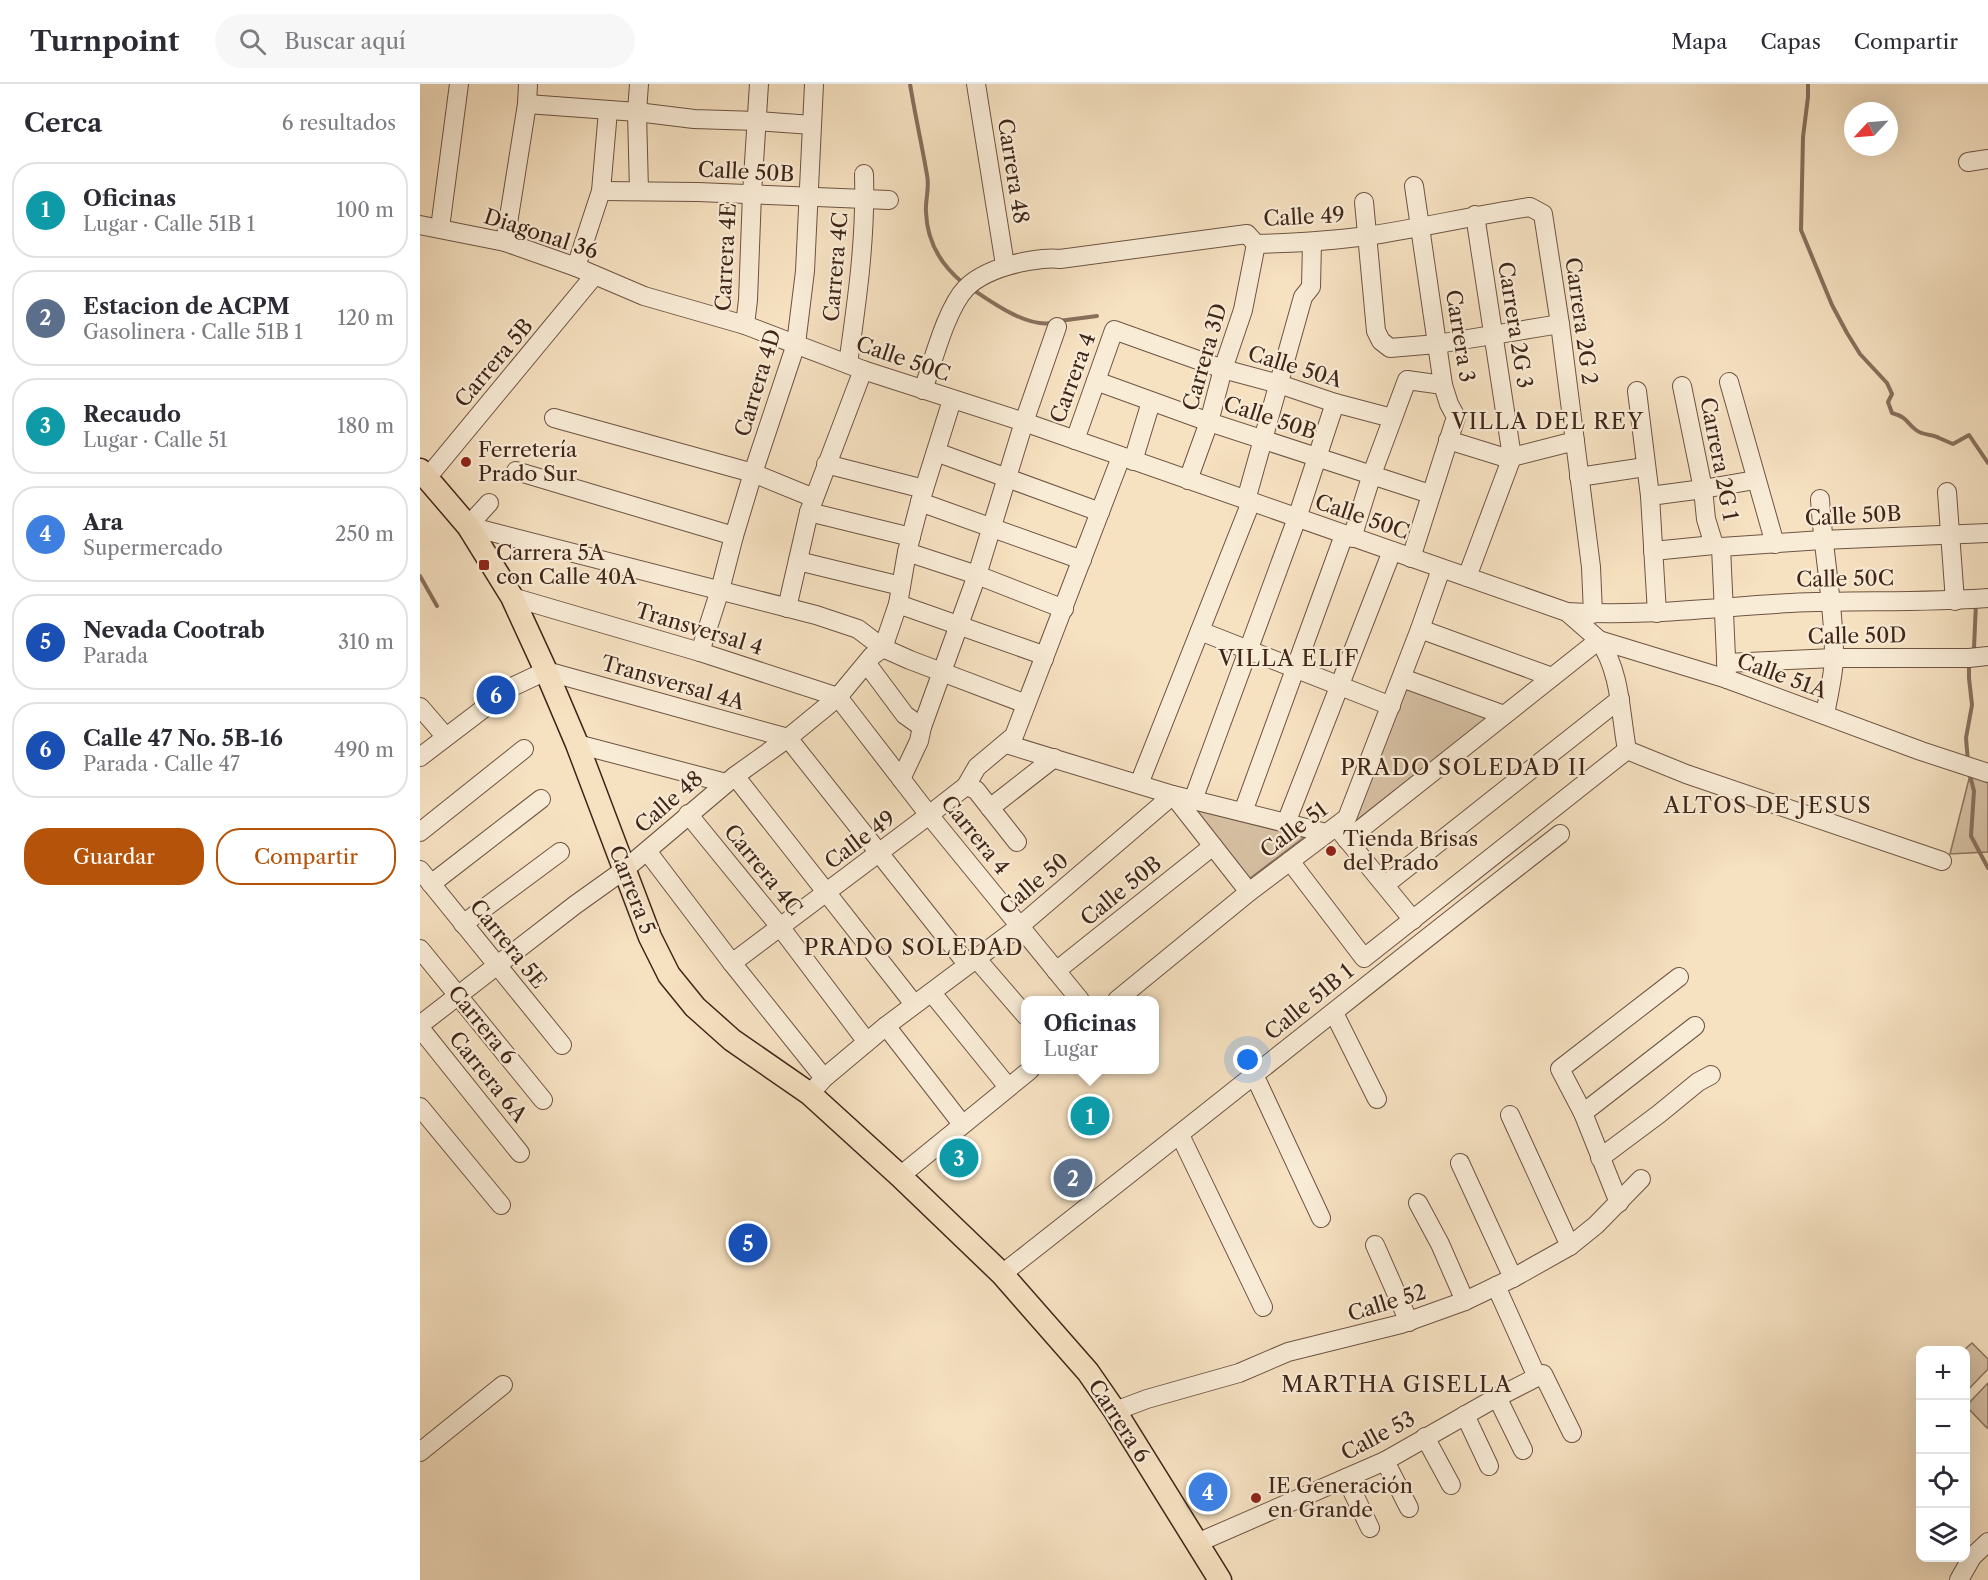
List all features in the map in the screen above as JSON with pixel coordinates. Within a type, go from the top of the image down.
[{"type":"main road","name":"Carrera 5","points":[[423,474],[468,526],[512,597],[577,744],[650,937],[669,975],[695,1007],[732,1040],[817,1086],[900,1176]]},
{"type":"main road","name":"Carrera 6","points":[[900,1176],[1002,1274],[1088,1372],[1115,1411],[1220,1580]]},
{"type":"street","points":[[440,228],[459,84]]},
{"type":"street","points":[[505,242],[528,84]]},
{"type":"street","points":[[639,84],[639,191]]},
{"type":"street","name":"Carrera 4E","points":[[745,325],[759,84]]},
{"type":"street","name":"Carrera 4D","points":[[700,652],[753,473],[796,344],[805,271],[814,84]]},
{"type":"street","name":"Carrera 48","points":[[976,84],[1005,265]]},
{"type":"street","points":[[526,104],[638,112],[694,119],[812,125]]},
{"type":"street","points":[[576,267],[601,191],[608,111]]},
{"type":"street","points":[[1968,162],[1988,159]]},
{"type":"street","name":"Carrera 4C","points":[[787,608],[812,505],[856,367],[865,199],[864,174]]},
{"type":"street","name":"Carrera 3","points":[[1411,558],[1456,417],[1443,384],[1414,186]]},
{"type":"street","name":"Calle 50B","points":[[601,191],[889,200]]},
{"type":"street","points":[[1364,202],[1376,331],[1381,341],[1390,348],[1437,344],[1560,324]]},
{"type":"street","name":"Calle 49","points":[[923,390],[945,324],[967,287],[1005,265],[1051,257],[1060,259],[1247,234],[1256,244],[1312,242],[1367,236],[1530,207],[1543,214]]},
{"type":"street","name":"Carrera 2G 2","points":[[1543,214],[1580,477],[1591,567],[1593,614]]},
{"type":"street","name":"Carrera 2G 3","points":[[1467,578],[1512,457],[1475,215]]},
{"type":"street","name":"Diagonal 36","points":[[420,225],[505,242],[576,267],[644,296],[745,325]]},
{"type":"street","points":[[1139,784],[1249,501],[1263,439],[1302,297],[1311,287],[1312,242]]},
{"type":"street","name":"Carrera 3D","points":[[1188,480],[1209,422],[1223,369],[1243,310],[1256,244]]},
{"type":"street","name":"Carrera 5B","points":[[423,474],[594,276]]},
{"type":"street","name":"Calle 50C","points":[[745,325],[856,367],[1024,422],[1567,612],[1657,614],[1723,606],[1988,598]]},
{"type":"street","points":[[901,779],[918,741],[977,575],[1024,422],[1057,327]]},
{"type":"street","name":"Calle 50A","points":[[1114,330],[1223,369],[1392,418]]},
{"type":"street","name":"Carrera 4","points":[[1075,440],[1114,330]]},
{"type":"street","points":[[1243,812],[1407,380],[1443,384]]},
{"type":"street","name":"Calle 50B","points":[[1096,381],[1209,422],[1430,494]]},
{"type":"street","points":[[1729,382],[1775,544]]},
{"type":"street","name":"Carrera 2G 1","points":[[1682,386],[1703,489],[1706,519],[1718,546],[1726,671]]},
{"type":"street","points":[[1637,391],[1650,496],[1657,614]]},
{"type":"street","points":[[883,648],[899,595],[909,544],[922,496],[952,400]]},
{"type":"street","points":[[1151,402],[1127,459],[1100,512],[1014,736],[1006,744],[1173,795],[1336,833],[1385,885],[1413,920]]},
{"type":"street","points":[[1193,800],[1297,518],[1335,403]]},
{"type":"street","points":[[554,418],[753,473],[812,505],[1064,609]]},
{"type":"street","points":[[1448,440],[1503,458],[1575,441]]},
{"type":"street","points":[[936,452],[1100,512]]},
{"type":"street","points":[[826,464],[922,496],[991,527],[1082,560]]},
{"type":"street","points":[[1580,477],[1645,467]]},
{"type":"street","points":[[516,471],[734,536]]},
{"type":"street","points":[[1650,496],[1755,480]]},
{"type":"street","points":[[1947,492],[1955,600]]},
{"type":"street","points":[[1820,499],[1822,540],[1832,601],[1834,658],[1826,715]]},
{"type":"street","points":[[489,502],[468,526],[816,615],[858,629],[883,648],[1026,704]]},
{"type":"street","name":"Calle 50B","points":[[1653,551],[1822,540],[1988,533]]},
{"type":"street","points":[[1286,823],[1392,551]]},
{"type":"street","points":[[798,561],[899,595],[959,624],[1040,654],[1044,659]]},
{"type":"street","name":"Calle 51","points":[[1336,833],[1347,818],[1402,678],[1441,568]]},
{"type":"street","name":"Transversal 4","points":[[512,597],[700,652],[838,697]]},
{"type":"street","name":"Calle 51A","points":[[1567,612],[1599,640],[1726,671],[1826,715],[1921,751],[1988,772]]},
{"type":"street","points":[[1420,629],[1552,677]]},
{"type":"street","points":[[1200,632],[1391,706]]},
{"type":"street","points":[[1599,640],[1609,654],[1616,672],[1626,750]]},
{"type":"street","name":"Calle 51","points":[[1122,996],[1290,861],[1336,833],[1504,715],[1599,640]]},
{"type":"street","name":"Calle 48","points":[[420,1027],[575,905],[624,870],[730,779],[788,738],[838,697],[872,656],[883,648]]},
{"type":"street","name":"Calle 50D","points":[[1726,671],[1834,658],[1988,656]]},
{"type":"street","points":[[867,664],[905,716],[922,727]]},
{"type":"street","points":[[420,757],[512,687],[546,670]]},
{"type":"street","name":"Transversal 4A","points":[[546,670],[788,738]]},
{"type":"street","points":[[1402,678],[1504,715]]},
{"type":"street","name":"Carrera 4","points":[[838,697],[930,816],[1077,996]]},
{"type":"street","points":[[1385,885],[1620,699]]},
{"type":"street","points":[[420,707],[445,736]]},
{"type":"street","points":[[788,738],[879,853],[971,961],[1021,1011]]},
{"type":"street","points":[[577,744],[730,779],[827,893],[914,1004]]},
{"type":"street","name":"Calle 49","points":[[732,963],[930,816],[966,786],[977,767],[1006,744]]},
{"type":"street","points":[[420,832],[524,749]]},
{"type":"street","points":[[1626,750],[1686,774],[1942,861]]},
{"type":"street","points":[[1290,861],[1364,958],[1626,750]]},
{"type":"street","points":[[990,808],[1054,758]]},
{"type":"street","points":[[966,786],[976,789],[1017,842]]},
{"type":"street","points":[[1173,795],[1249,892]]},
{"type":"street","name":"Calle 50","points":[[817,1086],[886,1026],[1020,926],[1173,795]]},
{"type":"street","points":[[425,877],[541,799]]},
{"type":"street","name":"Carrera 4C","points":[[688,814],[782,928],[867,1042]]},
{"type":"street","name":"Calle 51B 1","points":[[1002,1274],[1180,1135],[1371,980],[1560,834]]},
{"type":"street","name":"Calle 50B","points":[[1056,971],[1213,846]]},
{"type":"street","name":"Carrera 5","points":[[647,851],[732,963],[817,1086]]},
{"type":"street","points":[[463,924],[560,852]]},
{"type":"street","name":"Carrera 5E","points":[[425,877],[562,1046]]},
{"type":"street","name":"Carrera 6","points":[[420,949],[543,1100]]},
{"type":"street","points":[[1619,1203],[1583,1113],[1560,1069],[1680,977]]},
{"type":"street","points":[[932,993],[1008,1087]]},
{"type":"street","points":[[1336,1017],[1377,1099]]},
{"type":"street","points":[[886,1026],[962,1124]]},
{"type":"street","points":[[1583,1113],[1695,1026]]},
{"type":"street","name":"Carrera 6A","points":[[420,1027],[520,1153]]},
{"type":"street","points":[[900,1176],[1025,1074]]},
{"type":"street","points":[[1600,1158],[1698,1082],[1711,1076]]},
{"type":"street","points":[[1258,1083],[1321,1218]]},
{"type":"street","points":[[420,1107],[501,1205]]},
{"type":"street","points":[[1510,1115],[1570,1246]]},
{"type":"street","points":[[1180,1135],[1263,1307]]},
{"type":"street","points":[[1460,1163],[1513,1278]]},
{"type":"street","name":"Calle 52","points":[[1115,1411],[1147,1399],[1239,1373],[1288,1352],[1409,1322],[1465,1301],[1513,1278],[1570,1246],[1596,1225],[1641,1179]]},
{"type":"street","points":[[1418,1203],[1440,1244],[1465,1301]]},
{"type":"street","points":[[1375,1245],[1409,1322]]},
{"type":"street","points":[[1496,1286],[1540,1376],[1572,1434]]},
{"type":"street","name":"Calle 53","points":[[1197,1543],[1385,1461],[1497,1397],[1540,1376]]},
{"type":"street","points":[[420,1452],[503,1385]]},
{"type":"street","points":[[1497,1397],[1523,1450]]},
{"type":"street","points":[[1465,1415],[1490,1466]]},
{"type":"street","points":[[1425,1437],[1451,1485]]},
{"type":"street","points":[[1385,1461],[1409,1508]]},
{"type":"street","points":[[1346,1478],[1370,1528]]},
{"type":"street","points":[[1959,1580],[1972,1557],[1988,1542]]},
{"type":"shaded area","points":[[1405,683],[1490,716],[1353,823]]},
{"type":"shaded area","points":[[1970,775],[1988,780],[1988,852],[1950,854]]},
{"type":"shaded area","points":[[1187,804],[1307,835],[1249,879]]},
{"type":"shaded area","points":[[1972,1343],[1988,1359],[1988,1369],[1970,1388],[1970,1346]]},
{"type":"shaded area","points":[[1988,1383],[1988,1428],[1970,1410],[1970,1402]]},
{"type":"waterway","points":[[910,84],[928,180],[926,207],[929,233],[942,260],[963,283]]},
{"type":"waterway","points":[[1808,84],[1803,137],[1801,230],[1832,305],[1860,354],[1887,383],[1892,394],[1888,402],[1892,413],[1904,418],[1919,432],[1953,444],[1969,435],[1988,463]]},
{"type":"waterway","points":[[972,289],[1021,318],[1052,323]]},
{"type":"waterway","points":[[1059,321],[1097,316]]},
{"type":"waterway","points":[[420,576],[437,606]]},
{"type":"waterway","points":[[1972,652],[1976,603]]},
{"type":"waterway","points":[[1968,762],[1966,738],[1972,705],[1969,662]]},
{"type":"waterway","points":[[1969,772],[1974,791],[1971,836],[1988,868]]},
{"type":"place","name":"Ferretería Prado Sur","points":[[466,462]]},
{"type":"place","name":"Carrera 5A con Calle 40A","points":[[484,565]]},
{"type":"place","name":"Calle 47 No. 5B-16","points":[[496,695]]},
{"type":"place","name":"Tienda Brisas del Prado","points":[[1331,851]]},
{"type":"place","name":"Oficinas","points":[[1090,1116]]},
{"type":"place","name":"Recaudo","points":[[959,1158]]},
{"type":"place","name":"Estacion de ACPM","points":[[1073,1178]]},
{"type":"place","name":"Nevada Cootrab","points":[[748,1243]]},
{"type":"place","name":"Ara","points":[[1208,1492]]},
{"type":"place","name":"IE Generación en Grande","points":[[1256,1498]]},
{"type":"district","name":"VILLA DEL REY","points":[[1548,421]]},
{"type":"district","name":"VILLA ELIF","points":[[1289,658]]},
{"type":"district","name":"PRADO SOLEDAD II","points":[[1464,767]]},
{"type":"district","name":"ALTOS DE JESUS","points":[[1768,805]]},
{"type":"district","name":"PRADO SOLEDAD","points":[[914,947]]},
{"type":"district","name":"MARTHA GISELLA","points":[[1397,1384]]}]
